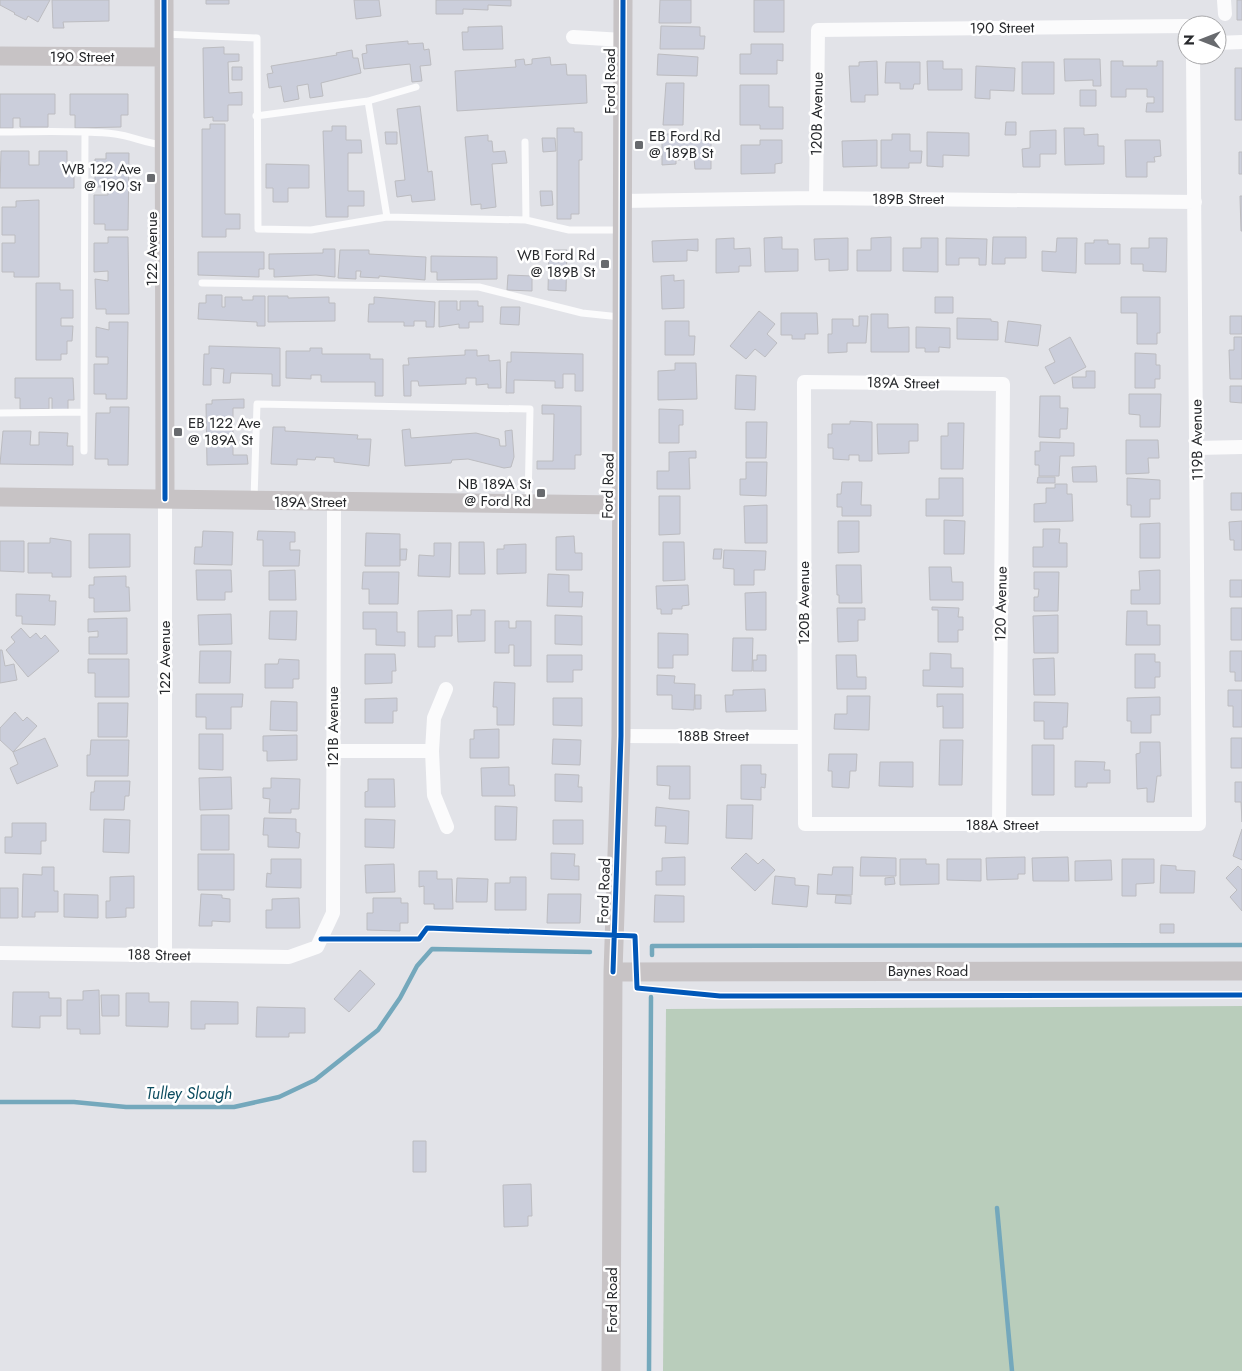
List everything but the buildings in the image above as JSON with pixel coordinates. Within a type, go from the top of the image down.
[{"type":"street","name":"122 Avenue","points":[[164,0],[165,956]]},
{"type":"street","name":"Ford Road","points":[[611,1371],[614,972],[621,736],[620,505],[623,318],[623,0]]},
{"type":"street","points":[[1224,0],[1224,14]]},
{"type":"street","name":"190 Street","points":[[818,30],[1177,26]]},
{"type":"street","name":"120B Avenue","points":[[816,198],[818,30]]},
{"type":"street","points":[[573,37],[623,40]]},
{"type":"street","points":[[1227,43],[1242,42]]},
{"type":"street","name":"190 Street","points":[[0,56],[164,57]]},
{"type":"street","name":"119B Avenue","points":[[1193,65],[1199,824]]},
{"type":"street","name":"189B Street","points":[[622,201],[816,198],[1195,202]]},
{"type":"street","name":"120B Avenue","points":[[804,382],[804,824]]},
{"type":"street","name":"189A Street","points":[[804,382],[1003,384]]},
{"type":"street","name":"120 Avenue","points":[[999,825],[1003,384]]},
{"type":"street","points":[[1197,448],[1242,447]]},
{"type":"street","name":"189A Street","points":[[0,497],[254,502],[620,505]]},
{"type":"street","name":"121B Avenue","points":[[317,947],[333,913],[334,503]]},
{"type":"street","points":[[446,689],[434,718],[432,751],[434,795],[447,827]]},
{"type":"street","name":"188B Street","points":[[621,736],[804,737]]},
{"type":"street","points":[[333,751],[432,751]]},
{"type":"street","name":"188A Street","points":[[804,824],[1199,824]]},
{"type":"street","name":"188 Street","points":[[0,954],[289,957],[317,947]]},
{"type":"street","name":"Baynes Road","points":[[614,972],[1242,971]]},
{"type":"lane","points":[[164,34],[257,38],[258,229],[311,230],[387,217],[526,220],[569,230],[622,230]]},
{"type":"lane","points":[[256,116],[368,101],[416,87]]},
{"type":"lane","points":[[368,101],[387,217]]},
{"type":"lane","points":[[0,132],[85,132],[118,135],[151,144],[164,144]]},
{"type":"lane","points":[[84,451],[85,132]]},
{"type":"lane","points":[[525,142],[526,220]]},
{"type":"lane","points":[[202,283],[479,288],[582,314],[623,318]]},
{"type":"lane","points":[[254,502],[257,404],[530,409],[528,503]]},
{"type":"lane","points":[[0,413],[84,412]]},
{"type":"green space","points":[[1242,1006],[1242,1371],[663,1371],[666,1009]]},
{"type":"waterway","points":[[652,955],[652,946],[1242,945]]},
{"type":"waterway","name":"Tulley Slough","points":[[0,1102],[74,1102],[126,1107],[234,1107],[279,1097],[315,1080],[378,1030],[400,998],[417,966],[432,949],[590,952]]},
{"type":"waterway","points":[[649,1371],[651,997]]},
{"type":"waterway","points":[[997,1208],[1012,1371]]},
{"type":"cycle path","points":[[164,0],[165,499]]},
{"type":"cycle path","points":[[613,972],[621,736],[623,0]]},
{"type":"cycle path","points":[[321,939],[419,939],[427,928],[635,936],[637,988],[720,996],[1242,995]]},
{"type":"place","name":"EB Ford Rd @ 189B St","points":[[639,145]]},
{"type":"place","name":"WB 122 Ave @ 190 St","points":[[151,178]]},
{"type":"place","name":"WB Ford Rd @ 189B St","points":[[605,264]]},
{"type":"place","name":"EB 122 Ave @ 189A St","points":[[178,432]]},
{"type":"place","name":"NB 189A St @ Ford Rd","points":[[541,493]]}]
